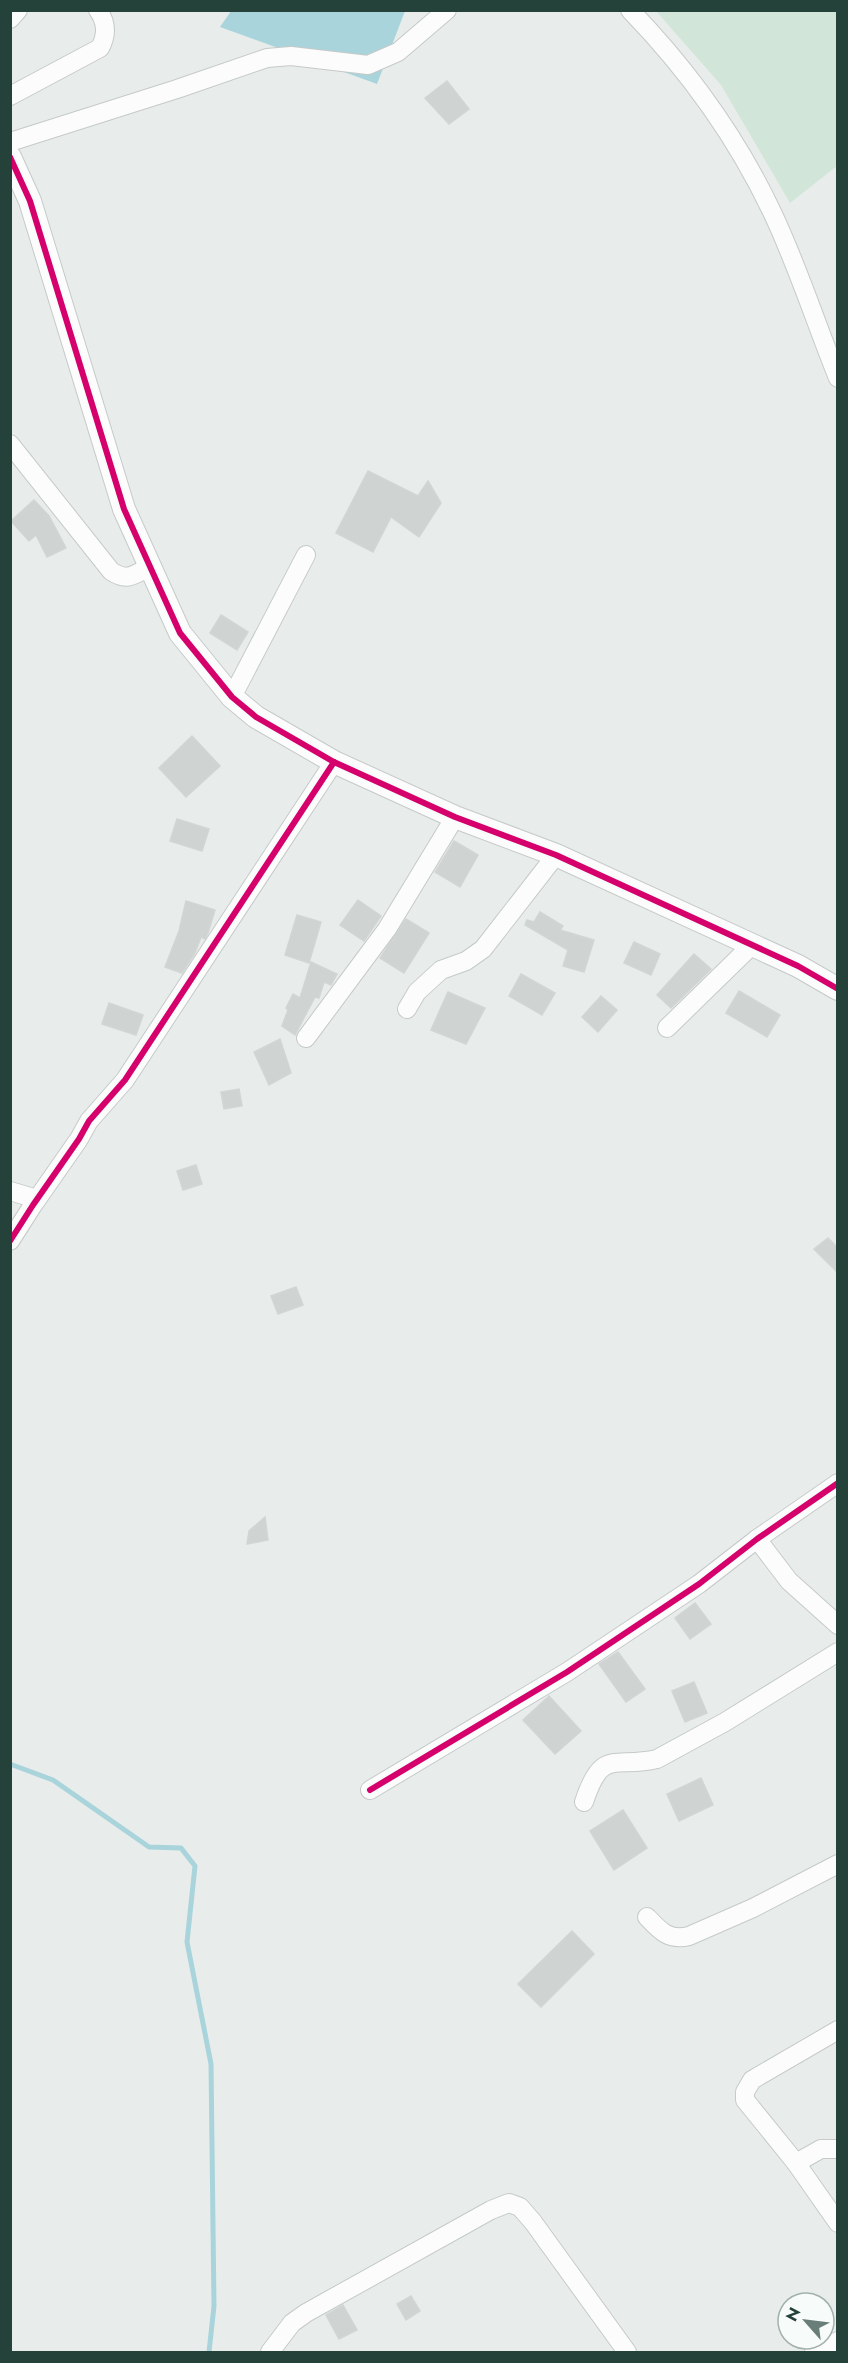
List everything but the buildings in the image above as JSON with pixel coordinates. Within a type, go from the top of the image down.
[{"type":"street","points":[[10,19],[18,10]]},
{"type":"street","points":[[10,96],[100,48],[106,36],[103,17],[99,10]]},
{"type":"street","points":[[10,142],[267,58],[291,56],[368,65],[398,52],[447,10]]},
{"type":"street","points":[[630,10],[660,42],[708,105],[750,169],[773,213],[837,378]]},
{"type":"street","points":[[10,157],[30,201],[124,509],[180,633],[232,697],[256,717],[334,762],[455,817],[556,855],[798,966],[837,989]]},
{"type":"street","points":[[10,444],[111,571],[126,578],[150,567]]},
{"type":"street","points":[[232,697],[306,555]]},
{"type":"street","points":[[10,1241],[89,1121],[125,1080],[334,762]]},
{"type":"street","points":[[306,1038],[387,929],[455,817]]},
{"type":"street","points":[[407,1009],[417,992],[441,970],[466,961],[483,949],[556,855]]},
{"type":"street","points":[[667,1028],[752,945]]},
{"type":"street","points":[[10,1191],[37,1199]]},
{"type":"street","points":[[370,1790],[567,1672],[699,1584],[757,1539],[837,1483]]},
{"type":"street","points":[[757,1539],[789,1581],[837,1625]]},
{"type":"street","points":[[584,1802],[593,1779],[602,1768],[611,1762],[657,1759],[725,1722],[837,1652]]},
{"type":"street","points":[[647,1917],[666,1936],[678,1938],[689,1936],[753,1908],[837,1864]]},
{"type":"street","points":[[837,2030],[752,2080],[745,2091],[745,2100],[796,2163],[837,2223]]},
{"type":"street","points":[[796,2163],[810,2153],[821,2149],[837,2149]]},
{"type":"street","points":[[270,2352],[292,2323],[306,2313],[491,2210],[509,2203],[520,2207],[533,2222],[627,2352]]},
{"type":"street","points":[[814,2352],[837,2341]]},
{"type":"green space","points":[[656,11],[837,11],[837,166],[790,203],[721,85]]},
{"type":"water","points":[[231,11],[405,11],[377,84],[220,27]]},
{"type":"waterway","points":[[10,1764],[53,1780],[149,1847],[181,1848],[195,1866],[187,1942],[211,2064],[214,2306],[209,2352]]},
{"type":"cycle path","points":[[10,157],[30,201],[124,509],[180,633],[232,697],[256,717],[334,762],[455,817],[556,855],[798,966],[838,989]]},
{"type":"cycle path","points":[[10,1241],[89,1121],[125,1080],[334,762]]},
{"type":"cycle path","points":[[370,1790],[567,1672],[699,1584],[757,1539],[838,1483]]}]
